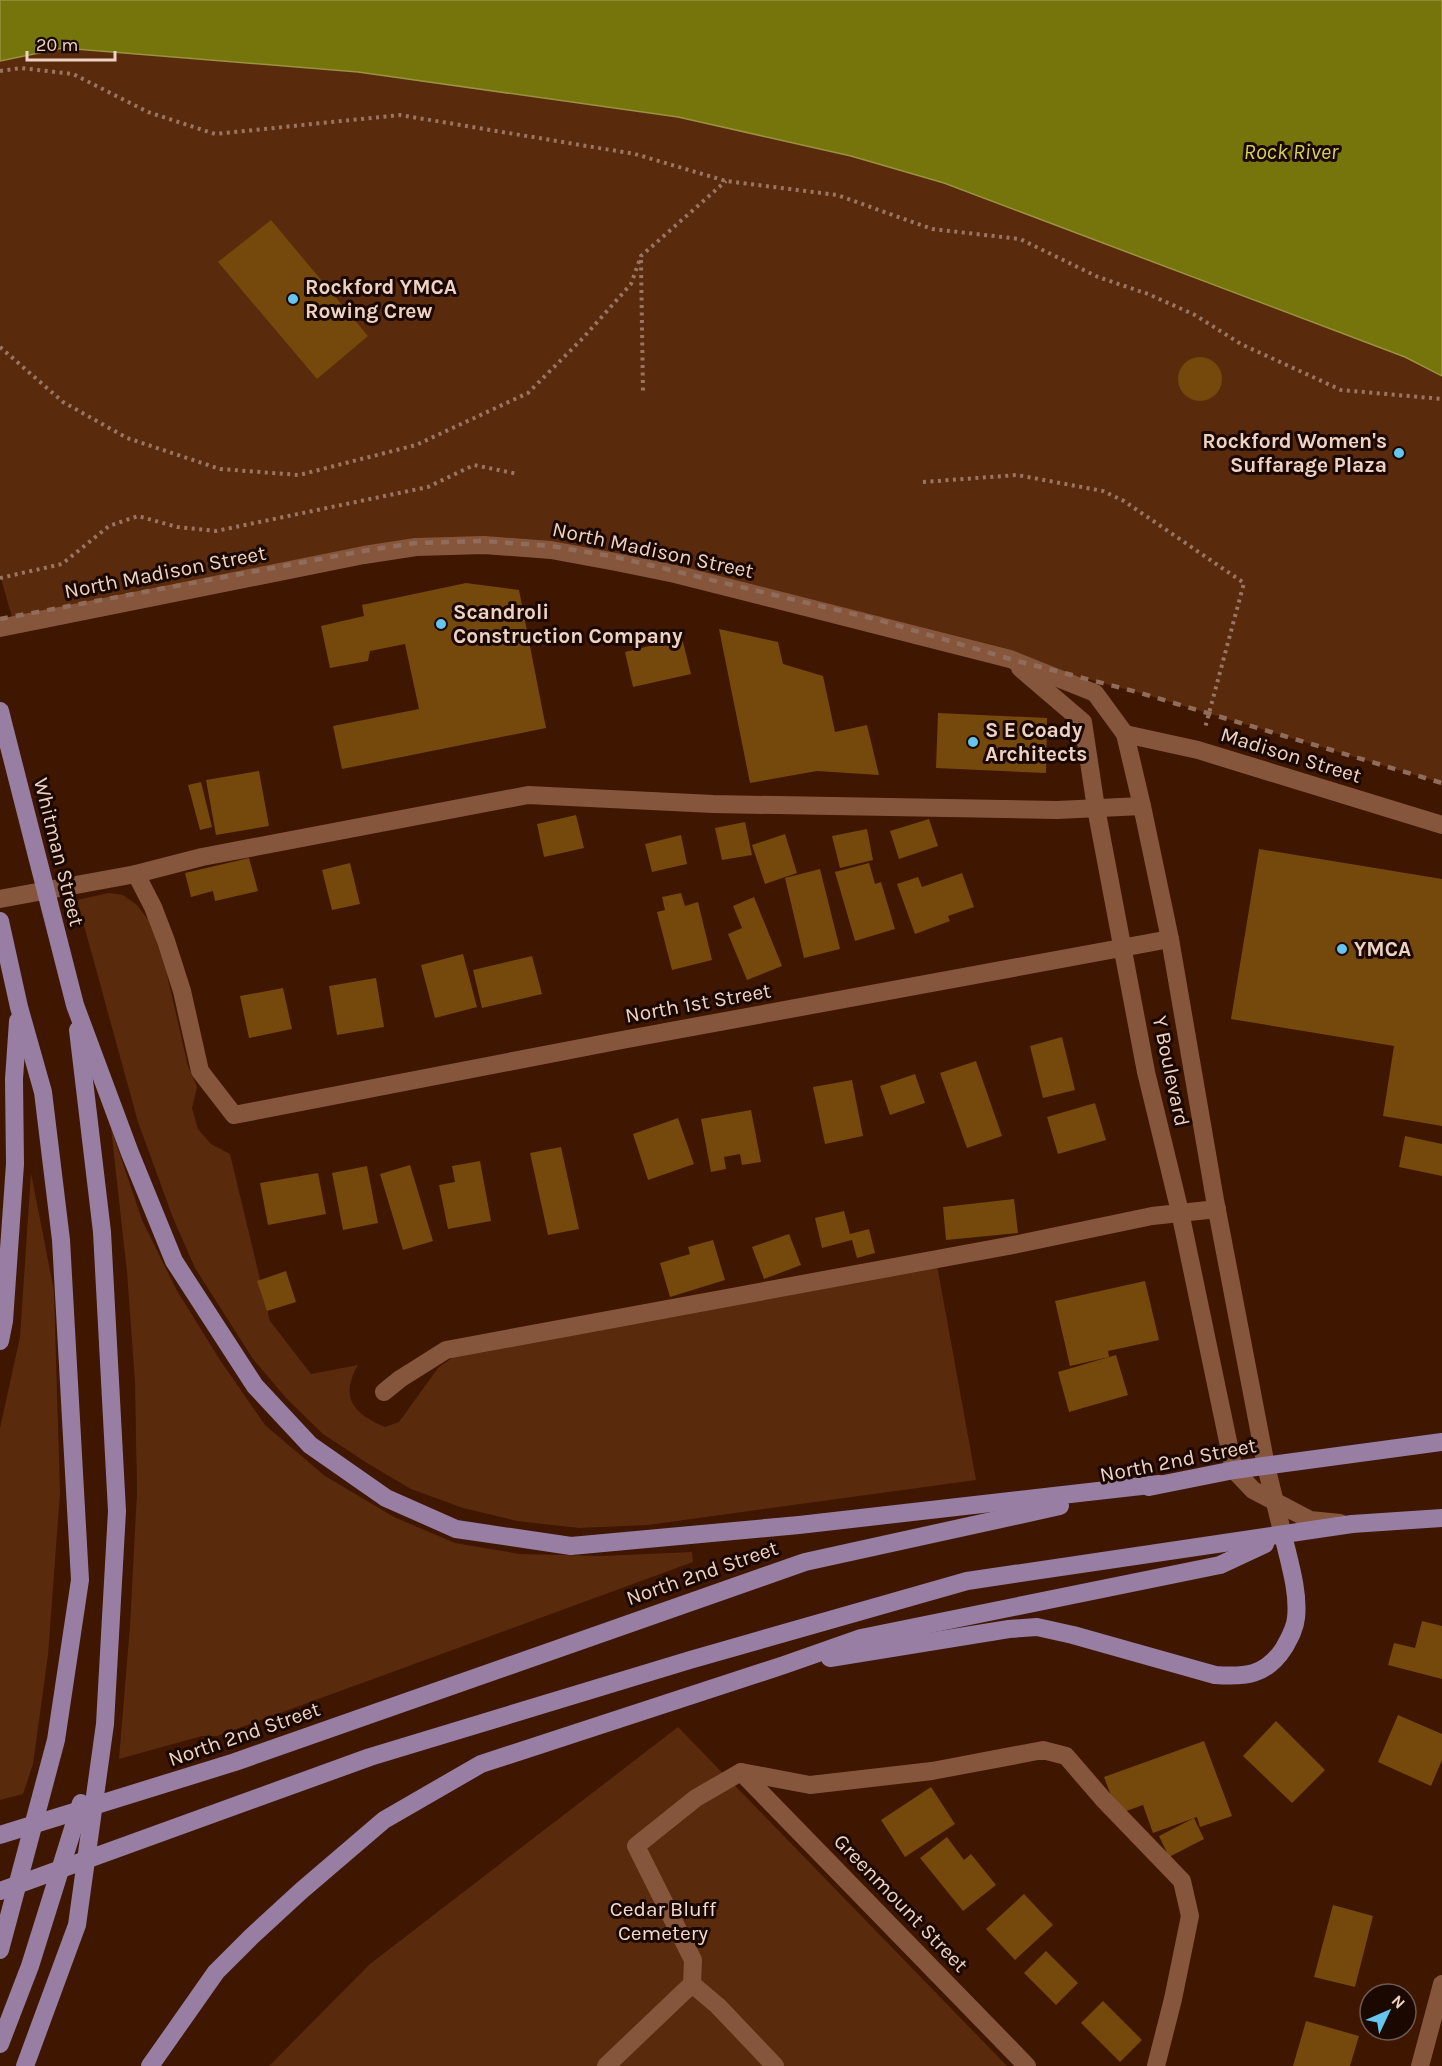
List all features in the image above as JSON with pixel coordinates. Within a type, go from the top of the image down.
[{"type":"main road","name":"Whitman Street","points":[[0,711],[75,1005]]},
{"type":"main road","points":[[0,921],[19,1007],[43,1092],[61,1240],[80,1580],[56,1740],[0,1950]]},
{"type":"main road","points":[[75,1005],[130,1153],[174,1261],[255,1386],[310,1445],[386,1498],[456,1529],[571,1546],[799,1525],[1160,1484]]},
{"type":"main road","points":[[25,2066],[77,1925],[105,1724],[117,1511],[102,1232],[75,1005]]},
{"type":"main road","points":[[0,1341],[4,1321],[15,1164],[14,1079],[19,1007]]},
{"type":"main road","name":"North 2nd Street","points":[[0,1835],[235,1762],[805,1562],[1160,1484],[1234,1470],[1442,1442]]},
{"type":"main road","points":[[0,1891],[370,1757],[690,1660],[967,1581],[1352,1524],[1442,1518]]},
{"type":"main road","points":[[150,2066],[216,1972],[301,1890],[384,1820],[481,1764],[861,1638],[1220,1565],[1283,1535]]},
{"type":"main road","points":[[784,1665],[1009,1629],[1037,1627],[1215,1675],[1237,1676],[1256,1672],[1278,1658],[1291,1637],[1296,1618],[1294,1581],[1283,1535]]},
{"type":"main road","points":[[0,2044],[30,1966],[105,1724]]},
{"type":"street","name":"North Madison Street","points":[[0,628],[364,555],[416,547],[484,545],[551,550],[651,569],[1010,659],[1095,693],[1125,734]]},
{"type":"street","name":"Y Boulevard","points":[[1010,659],[1083,722],[1096,808],[1146,1072],[1180,1212],[1234,1470]]},
{"type":"street","name":"Madison Street","points":[[1125,734],[1198,750],[1442,825]]},
{"type":"street","name":"Y Boulevard","points":[[1125,734],[1170,939],[1216,1209],[1266,1466],[1283,1535]]},
{"type":"street","points":[[0,899],[136,874],[202,857],[528,795],[713,804],[1057,810],[1142,806]]},
{"type":"street","name":"North 1st Street","points":[[136,874],[153,907],[166,941],[182,991],[200,1071],[234,1116],[622,1040],[1170,939]]},
{"type":"street","points":[[384,1392],[446,1350],[1018,1244],[1152,1216],[1216,1209]]},
{"type":"street","points":[[1234,1470],[1253,1490],[1310,1520],[1352,1524]]},
{"type":"street","points":[[606,2066],[692,1984],[693,1960],[636,1845],[696,1798],[741,1773],[810,1785],[932,1771],[1043,1750],[1066,1756],[1103,1799],[1182,1881],[1190,1916],[1156,2066]]},
{"type":"street","name":"Greenmount Street","points":[[741,1773],[1027,2066]]},
{"type":"street","points":[[692,1984],[718,2006],[775,2066]]},
{"type":"street","points":[[1419,2066],[1442,1984]]},
{"type":"path","points":[[0,71],[21,68],[72,74],[148,112],[215,134],[400,115],[635,154],[726,181],[837,195],[932,229],[1020,239],[1098,277],[1148,294],[1195,315],[1241,344],[1341,390],[1442,399]]},
{"type":"path","points":[[0,347],[63,402],[127,438],[220,469],[299,475],[416,446],[528,393],[583,338],[631,284],[641,256],[726,181]]},
{"type":"path","points":[[641,256],[643,393]]},
{"type":"path","points":[[0,578],[62,564],[109,526],[138,516],[177,527],[216,531],[428,487],[474,465],[518,474]]},
{"type":"path","points":[[923,482],[1017,475],[1103,491],[1124,501],[1244,582],[1198,750]]},
{"type":"green space","points":[[63,48],[358,72],[678,117],[851,156],[944,183],[1405,357],[1442,376],[1442,783],[1137,692],[551,546],[484,541],[12,617],[0,575],[0,61]]},
{"type":"green space","points":[[109,893],[123,895],[137,905],[150,922],[166,970],[188,1066],[197,1087],[192,1108],[198,1129],[211,1144],[230,1154],[270,1321],[311,1374],[358,1365],[352,1377],[350,1396],[353,1404],[365,1416],[385,1427],[399,1422],[438,1368],[456,1355],[937,1265],[976,1480],[648,1525],[579,1528],[517,1521],[463,1508],[411,1489],[323,1434],[287,1399],[253,1359],[195,1268],[173,1218],[138,1122],[77,900]]},
{"type":"green space","points":[[111,1128],[142,1220],[176,1289],[220,1360],[265,1425],[325,1476],[394,1517],[455,1543],[520,1554],[601,1556],[692,1552],[693,1562],[217,1736],[202,1736],[119,1759],[130,1626],[137,1492],[135,1382],[127,1272]]},
{"type":"green space","points":[[31,1173],[54,1291],[60,1493],[48,1655],[33,1764],[23,1794],[0,1800],[0,1428],[20,1337]]},
{"type":"green space","name":"Cedar Bluff Cemetery","points":[[678,1727],[1007,2066],[269,2066],[370,1964]]},
{"type":"water","name":"Rock River","points":[[0,0],[1442,0],[1442,376],[1405,357],[944,183],[851,156],[678,117],[358,72],[63,48],[0,61]]},
{"type":"building","name":"Rockford YMCA Rowing Crew","points":[[271,220],[368,336],[317,379],[218,262]]},
{"type":"building","points":[[1200,357],[1215,364],[1222,379],[1215,394],[1200,401],[1185,394],[1178,379],[1185,364]]},
{"type":"building","points":[[466,583],[519,590],[546,728],[342,769],[333,726],[419,709],[405,644],[370,651],[368,661],[330,668],[321,626],[364,616],[362,605]]},
{"type":"building","points":[[719,629],[778,642],[783,664],[823,676],[835,732],[867,725],[879,775],[817,771],[750,783]]},
{"type":"building","points":[[682,638],[691,674],[633,687],[625,652]]},
{"type":"building","points":[[938,713],[1047,718],[1046,773],[936,768]]},
{"type":"building","points":[[259,771],[269,826],[216,835],[206,780]]},
{"type":"building","points":[[201,782],[212,827],[200,830],[188,785]]},
{"type":"building","points":[[576,815],[584,848],[544,857],[537,824]]},
{"type":"building","points":[[929,819],[938,846],[899,859],[890,831]]},
{"type":"building","points":[[745,822],[752,855],[722,860],[715,828]]},
{"type":"building","points":[[867,829],[873,860],[840,868],[832,836]]},
{"type":"building","points":[[785,834],[797,873],[765,884],[752,845]]},
{"type":"building","points":[[681,835],[687,864],[652,872],[645,844]]},
{"type":"building","name":"YMCA","points":[[1259,849],[1442,879],[1442,1126],[1383,1116],[1394,1046],[1231,1019]]},
{"type":"building","points":[[249,858],[258,891],[215,901],[213,891],[191,897],[185,873]]},
{"type":"building","points":[[350,863],[360,904],[332,910],[322,870]]},
{"type":"building","points":[[869,863],[875,884],[881,882],[895,929],[855,941],[835,872]]},
{"type":"building","points":[[820,869],[840,949],[804,958],[785,878]]},
{"type":"building","points":[[962,873],[974,907],[948,916],[950,921],[915,934],[897,884],[918,877],[922,887]]},
{"type":"building","points":[[681,893],[685,906],[698,902],[712,960],[672,970],[657,912],[665,910],[662,897]]},
{"type":"building","points":[[754,897],[782,966],[747,980],[728,934],[742,928],[733,906]]},
{"type":"building","points":[[463,954],[477,1007],[435,1018],[421,965]]},
{"type":"building","points":[[532,956],[542,994],[482,1008],[473,970]]},
{"type":"building","points":[[376,978],[384,1027],[337,1035],[329,986]]},
{"type":"building","points":[[283,988],[292,1029],[249,1038],[240,996]]},
{"type":"building","points":[[1062,1037],[1075,1090],[1043,1098],[1030,1046]]},
{"type":"building","points":[[976,1061],[1002,1136],[967,1148],[940,1073]]},
{"type":"building","points":[[915,1074],[925,1103],[890,1115],[880,1086]]},
{"type":"building","points":[[852,1080],[863,1136],[825,1144],[813,1087]]},
{"type":"building","points":[[1095,1103],[1106,1140],[1058,1154],[1047,1117]]},
{"type":"building","points":[[751,1110],[761,1162],[742,1165],[740,1154],[724,1157],[726,1169],[711,1172],[701,1119]]},
{"type":"building","points":[[678,1118],[694,1164],[648,1180],[633,1134]]},
{"type":"building","points":[[1405,1136],[1442,1144],[1442,1176],[1399,1167]]},
{"type":"building","points":[[561,1147],[579,1229],[548,1235],[530,1153]]},
{"type":"building","points":[[480,1161],[491,1221],[448,1229],[439,1185],[455,1182],[452,1166]]},
{"type":"building","points":[[410,1165],[433,1241],[403,1250],[380,1174]]},
{"type":"building","points":[[367,1166],[378,1223],[343,1230],[332,1173]]},
{"type":"building","points":[[318,1173],[326,1214],[268,1225],[260,1183]]},
{"type":"building","points":[[1014,1199],[1018,1233],[946,1240],[943,1207]]},
{"type":"building","points":[[844,1211],[850,1234],[869,1229],[875,1253],[857,1258],[852,1240],[822,1248],[815,1218]]},
{"type":"building","points":[[789,1234],[801,1265],[764,1279],[752,1247]]},
{"type":"building","points":[[713,1240],[725,1280],[670,1297],[660,1263],[690,1254],[688,1247]]},
{"type":"building","points":[[286,1271],[296,1302],[267,1311],[257,1281]]},
{"type":"building","points":[[1145,1281],[1159,1340],[1108,1351],[1109,1357],[1070,1366],[1055,1301]]},
{"type":"building","points":[[1116,1355],[1128,1395],[1069,1412],[1058,1372]]},
{"type":"building","points":[[1422,1621],[1442,1626],[1442,1679],[1388,1665],[1394,1643],[1415,1648]]},
{"type":"building","points":[[1398,1715],[1442,1734],[1442,1760],[1431,1786],[1378,1762]]},
{"type":"building","points":[[1276,1721],[1325,1770],[1292,1803],[1243,1756]]},
{"type":"building","points":[[1204,1741],[1232,1816],[1200,1827],[1197,1817],[1153,1833],[1143,1805],[1118,1814],[1104,1777]]},
{"type":"building","points":[[931,1787],[955,1824],[905,1857],[881,1820]]},
{"type":"building","points":[[1194,1818],[1204,1839],[1169,1857],[1159,1836]]},
{"type":"building","points":[[947,1837],[964,1860],[971,1854],[996,1885],[963,1911],[920,1858]]},
{"type":"building","points":[[1024,1894],[1053,1925],[1015,1960],[986,1929]]},
{"type":"building","points":[[1333,1905],[1373,1916],[1355,1987],[1314,1977]]},
{"type":"building","points":[[1046,1951],[1078,1983],[1056,2005],[1024,1973]]},
{"type":"building","points":[[1103,2001],[1142,2040],[1120,2062],[1081,2023]]},
{"type":"building","points":[[1306,2021],[1358,2036],[1350,2066],[1293,2066]]},
{"type":"railway","points":[[0,619],[415,543],[484,541],[551,546],[616,557],[879,620],[1010,659],[1137,692],[1442,783]]},
{"type":"place","name":"Rockford YMCA Rowing Crew","points":[[293,299]]},
{"type":"place","name":"Rockford Women's Suffarage Plaza","points":[[1399,453]]},
{"type":"place","name":"Scandroli Construction Company","points":[[441,624]]},
{"type":"place","name":"S E Coady Architects","points":[[973,742]]},
{"type":"place","name":"YMCA","points":[[1342,949]]}]
